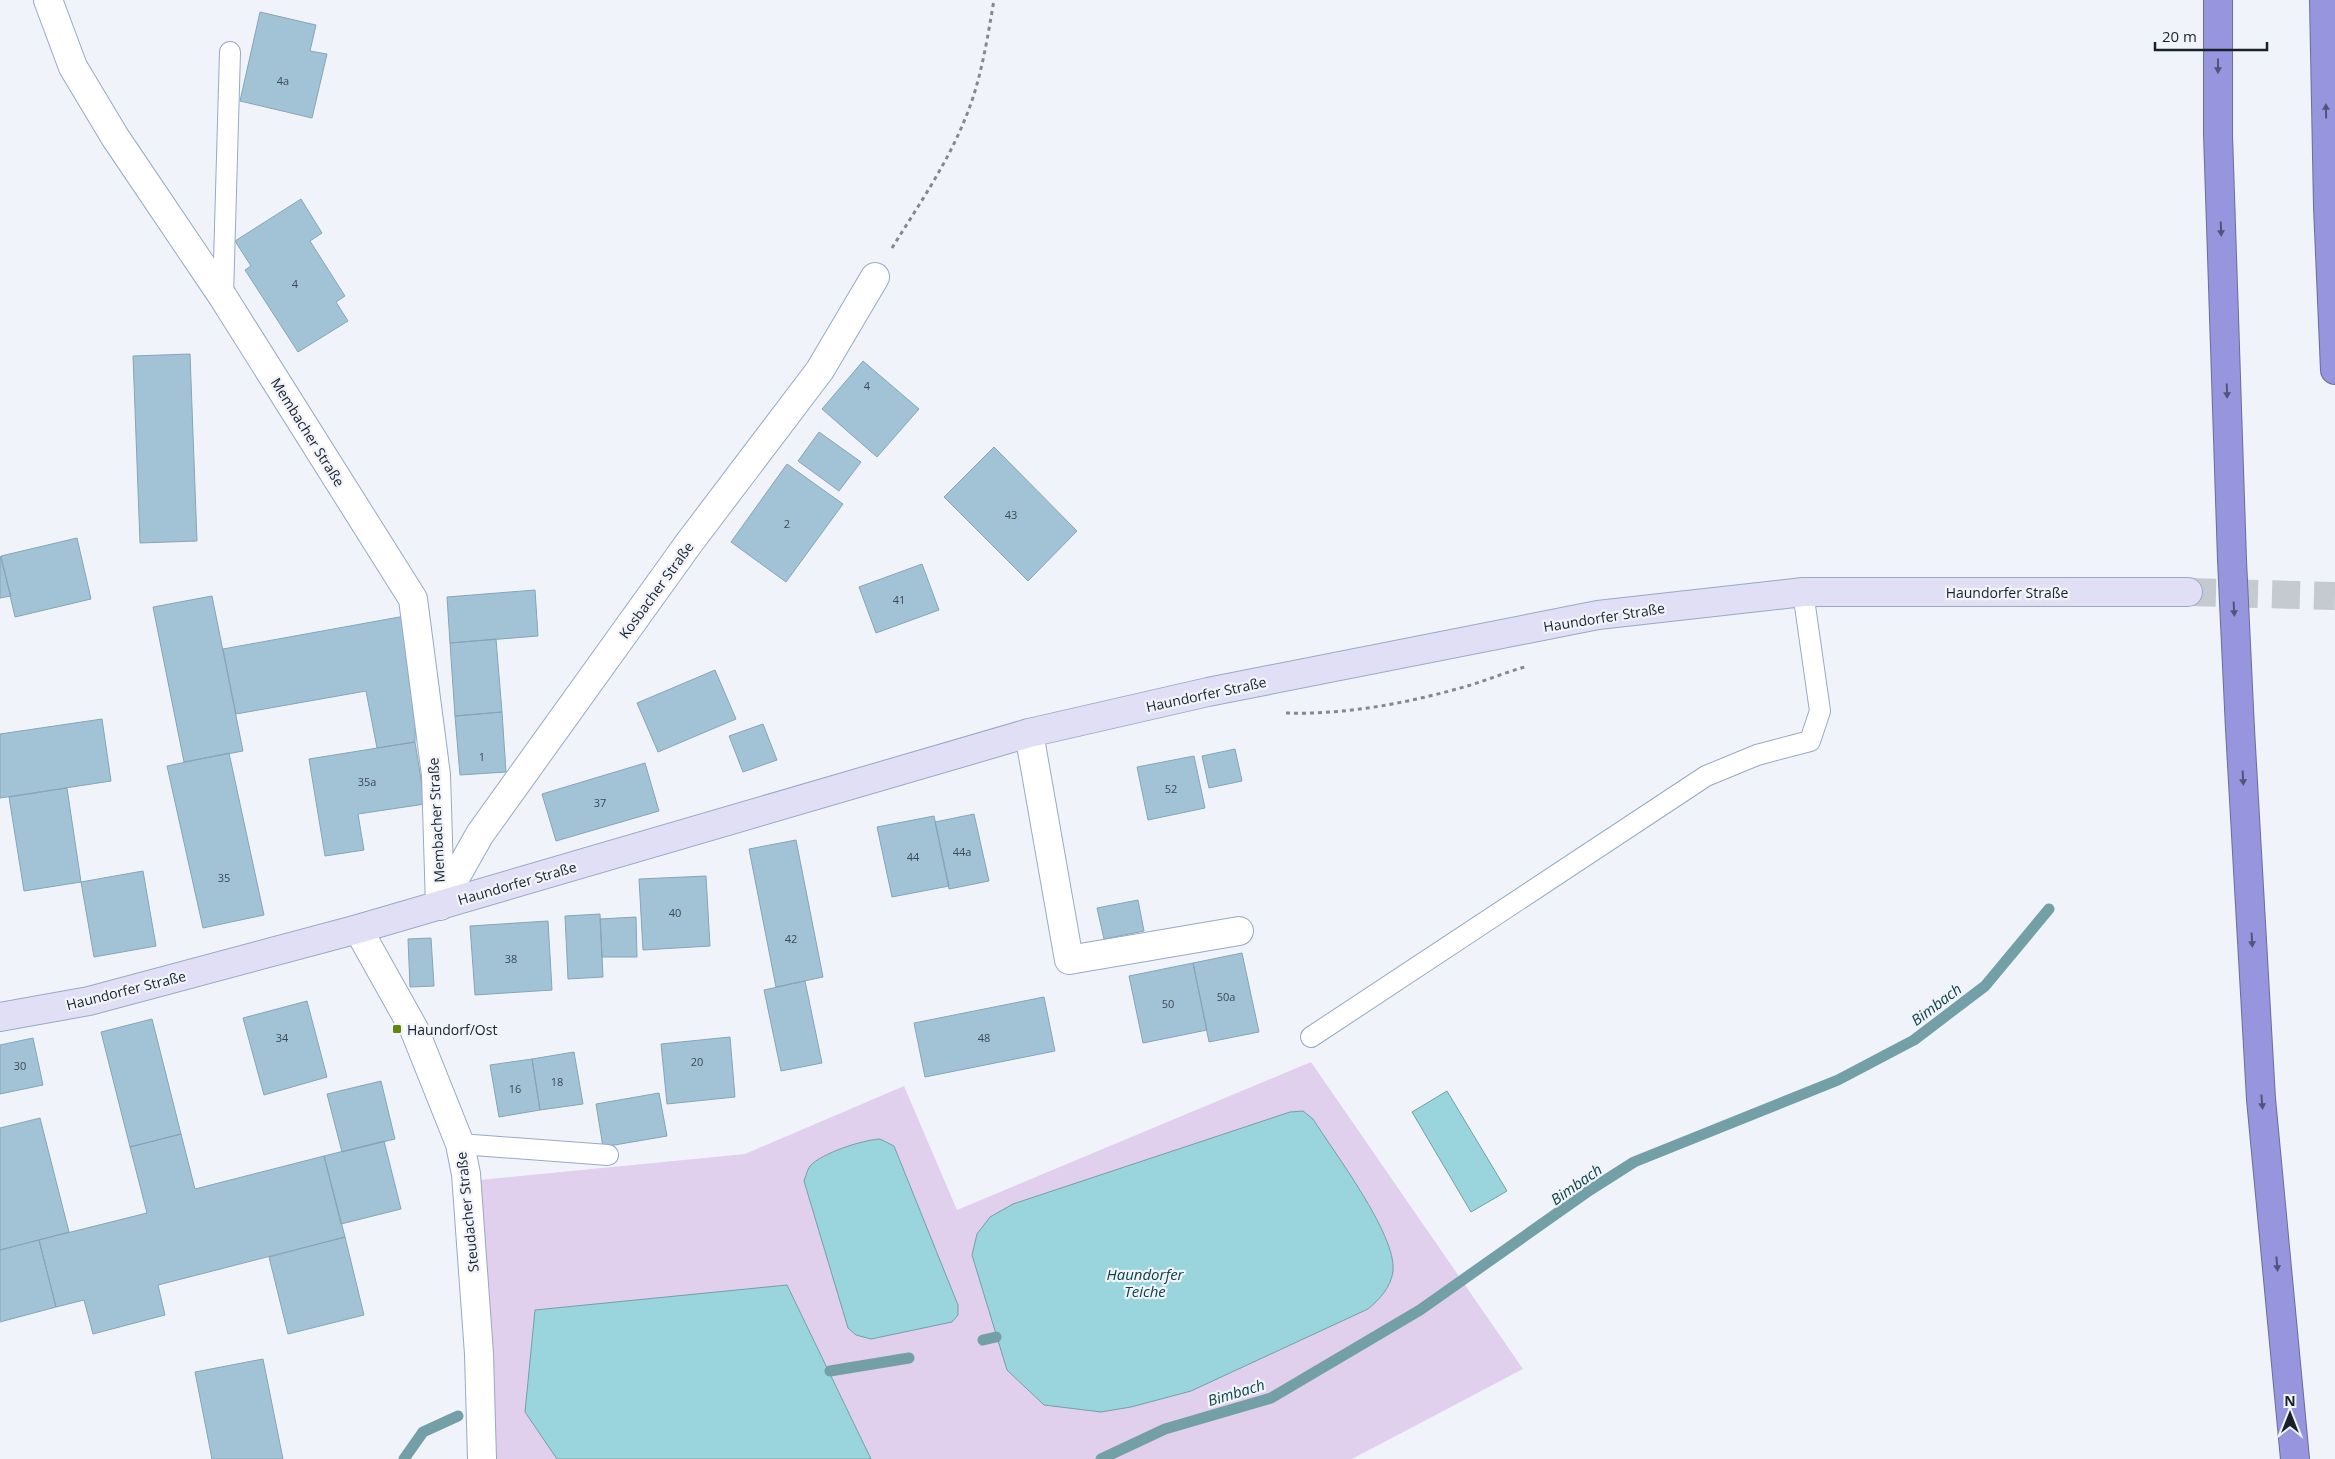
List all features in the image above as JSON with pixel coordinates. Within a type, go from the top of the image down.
[{"type":"highway","points":[[2218,0],[2219,144],[2232,560],[2240,729],[2261,1099],[2294,1459]]},
{"type":"highway","points":[[2324,0],[2328,207],[2335,370]]},
{"type":"street","name":"Membacher Straße","points":[[48,0],[73,67],[115,137],[223,297],[413,599],[436,775],[440,906]]},
{"type":"street","name":"Kosbacher Straße","points":[[440,906],[480,834],[690,543],[820,370],[875,277]]},
{"type":"street","name":"Haundorfer Straße","points":[[0,1017],[89,1001],[358,929],[1029,733],[1208,692],[1598,615],[1803,592],[2188,592]]},
{"type":"street","points":[[1029,733],[1068,960],[1239,930]]},
{"type":"street","name":"Steudacher Straße","points":[[358,929],[414,1029],[460,1144],[466,1174],[479,1354],[482,1459]]},
{"type":"lane","points":[[223,297],[230,52]]},
{"type":"lane","points":[[1311,1037],[1706,776],[1757,755],[1810,741],[1820,710],[1803,592]]},
{"type":"lane","points":[[460,1144],[608,1155]]},
{"type":"path","points":[[875,277],[948,157],[966,118],[980,74],[994,0]]},
{"type":"path","points":[[1279,713],[1307,714],[1367,707],[1474,684],[1532,664]]},
{"type":"shaded area","points":[[1311,1062],[1523,1369],[1352,1459],[495,1459],[480,1180],[745,1154],[904,1086],[957,1210]]},
{"type":"water","points":[[1447,1091],[1507,1191],[1471,1212],[1412,1112]]},
{"type":"water","name":"Haundorfer Teiche","points":[[1303,1111],[1313,1119],[1362,1194],[1375,1216],[1392,1255],[1392,1277],[1381,1297],[1368,1309],[1191,1391],[1131,1407],[1101,1412],[1044,1405],[1007,1370],[972,1255],[977,1234],[990,1217],[1013,1204],[1290,1112]]},
{"type":"water","points":[[880,1139],[894,1146],[958,1305],[958,1315],[952,1322],[871,1339],[856,1335],[848,1328],[804,1181],[810,1166],[823,1156],[853,1145]]},
{"type":"water","points":[[787,1285],[871,1459],[557,1459],[525,1412],[535,1310]]},
{"type":"building","points":[[260,12],[316,25],[310,51],[327,54],[312,118],[240,101]]},
{"type":"building","points":[[301,199],[322,233],[310,241],[345,296],[336,302],[348,321],[298,352],[245,270],[251,266],[235,241]]},
{"type":"building","points":[[190,354],[197,541],[140,543],[133,356]]},
{"type":"building","points":[[863,361],[919,409],[877,457],[822,409]]},
{"type":"building","points":[[819,432],[861,462],[839,491],[798,461]]},
{"type":"building","points":[[994,447],[1077,531],[1028,581],[944,497]]},
{"type":"building","points":[[787,464],[843,504],[786,582],[731,542]]},
{"type":"building","points":[[77,538],[91,599],[15,617],[1,556]]},
{"type":"building","points":[[0,556],[11,596],[0,598]]},
{"type":"building","points":[[922,564],[939,610],[876,633],[859,587]]},
{"type":"building","points":[[535,590],[538,636],[450,643],[447,597]]},
{"type":"building","points":[[212,596],[243,751],[184,762],[153,607]]},
{"type":"building","points":[[405,616],[416,673],[415,742],[377,748],[366,691],[236,714],[223,649]]},
{"type":"building","points":[[496,639],[502,712],[455,716],[450,643]]},
{"type":"building","points":[[715,670],[736,719],[658,752],[637,703]]},
{"type":"building","points":[[502,712],[506,772],[460,775],[455,716]]},
{"type":"building","points":[[102,719],[111,781],[0,798],[0,734]]},
{"type":"building","points":[[763,724],[777,760],[743,772],[729,736]]},
{"type":"building","points":[[415,742],[425,804],[358,814],[364,850],[325,856],[309,759]]},
{"type":"building","points":[[1235,749],[1242,781],[1209,788],[1202,756]]},
{"type":"building","points":[[229,753],[264,915],[203,928],[167,766]]},
{"type":"building","points":[[1194,756],[1205,808],[1148,820],[1137,767]]},
{"type":"building","points":[[645,763],[659,811],[556,841],[542,794]]},
{"type":"building","points":[[67,788],[81,882],[24,891],[9,797]]},
{"type":"building","points":[[974,814],[989,881],[949,889],[935,822]]},
{"type":"building","points":[[934,816],[949,886],[892,897],[877,827]]},
{"type":"building","points":[[796,840],[823,977],[776,987],[749,849]]},
{"type":"building","points":[[143,871],[156,946],[94,957],[81,882]]},
{"type":"building","points":[[706,876],[710,946],[643,950],[639,879]]},
{"type":"building","points":[[1138,900],[1144,931],[1104,939],[1097,908]]},
{"type":"building","points":[[600,914],[603,977],[568,979],[565,916]]},
{"type":"building","points":[[636,917],[637,957],[602,957],[600,919]]},
{"type":"building","points":[[548,921],[552,990],[475,995],[470,926]]},
{"type":"building","points":[[431,938],[434,986],[410,987],[408,939]]},
{"type":"building","points":[[1242,953],[1259,1032],[1209,1042],[1193,963]]},
{"type":"building","points":[[1193,963],[1207,1030],[1143,1043],[1129,976]]},
{"type":"building","points":[[805,981],[822,1063],[781,1071],[764,990]]},
{"type":"building","points":[[1044,997],[1055,1051],[925,1077],[914,1023]]},
{"type":"building","points":[[307,1001],[327,1077],[264,1095],[243,1018]]},
{"type":"building","points":[[152,1019],[181,1134],[130,1147],[101,1032]]},
{"type":"building","points":[[730,1037],[735,1097],[667,1104],[661,1044]]},
{"type":"building","points":[[33,1038],[43,1085],[0,1094],[0,1045]]},
{"type":"building","points":[[574,1052],[583,1104],[540,1110],[532,1059]]},
{"type":"building","points":[[532,1059],[540,1110],[499,1117],[490,1065]]},
{"type":"building","points":[[381,1081],[395,1139],[342,1152],[327,1094]]},
{"type":"building","points":[[659,1093],[667,1136],[603,1147],[596,1104]]},
{"type":"building","points":[[40,1118],[69,1232],[0,1250],[0,1128]]},
{"type":"building","points":[[181,1134],[195,1189],[324,1156],[345,1237],[158,1285],[165,1315],[93,1334],[84,1300],[56,1307],[39,1240],[147,1213],[130,1147]]},
{"type":"building","points":[[384,1141],[401,1209],[341,1224],[324,1156]]},
{"type":"building","points":[[345,1237],[364,1315],[288,1334],[269,1257]]},
{"type":"building","points":[[39,1240],[56,1307],[0,1322],[0,1250]]},
{"type":"building","points":[[263,1359],[283,1459],[212,1459],[195,1372]]},
{"type":"waterway","name":"Bimbach","points":[[1101,1459],[1165,1429],[1271,1398],[1420,1310],[1590,1190],[1634,1162],[1838,1080],[1914,1040],[1985,986],[2049,909]]},
{"type":"waterway","points":[[983,1340],[996,1337]]},
{"type":"waterway","points":[[830,1371],[909,1358]]},
{"type":"waterway","name":"Bimbach","points":[[404,1459],[423,1432],[458,1416]]},
{"type":"tunnel","points":[[2188,592],[2335,596]]},
{"type":"place","name":"Haundorf/Ost","points":[[397,1029]]}]
